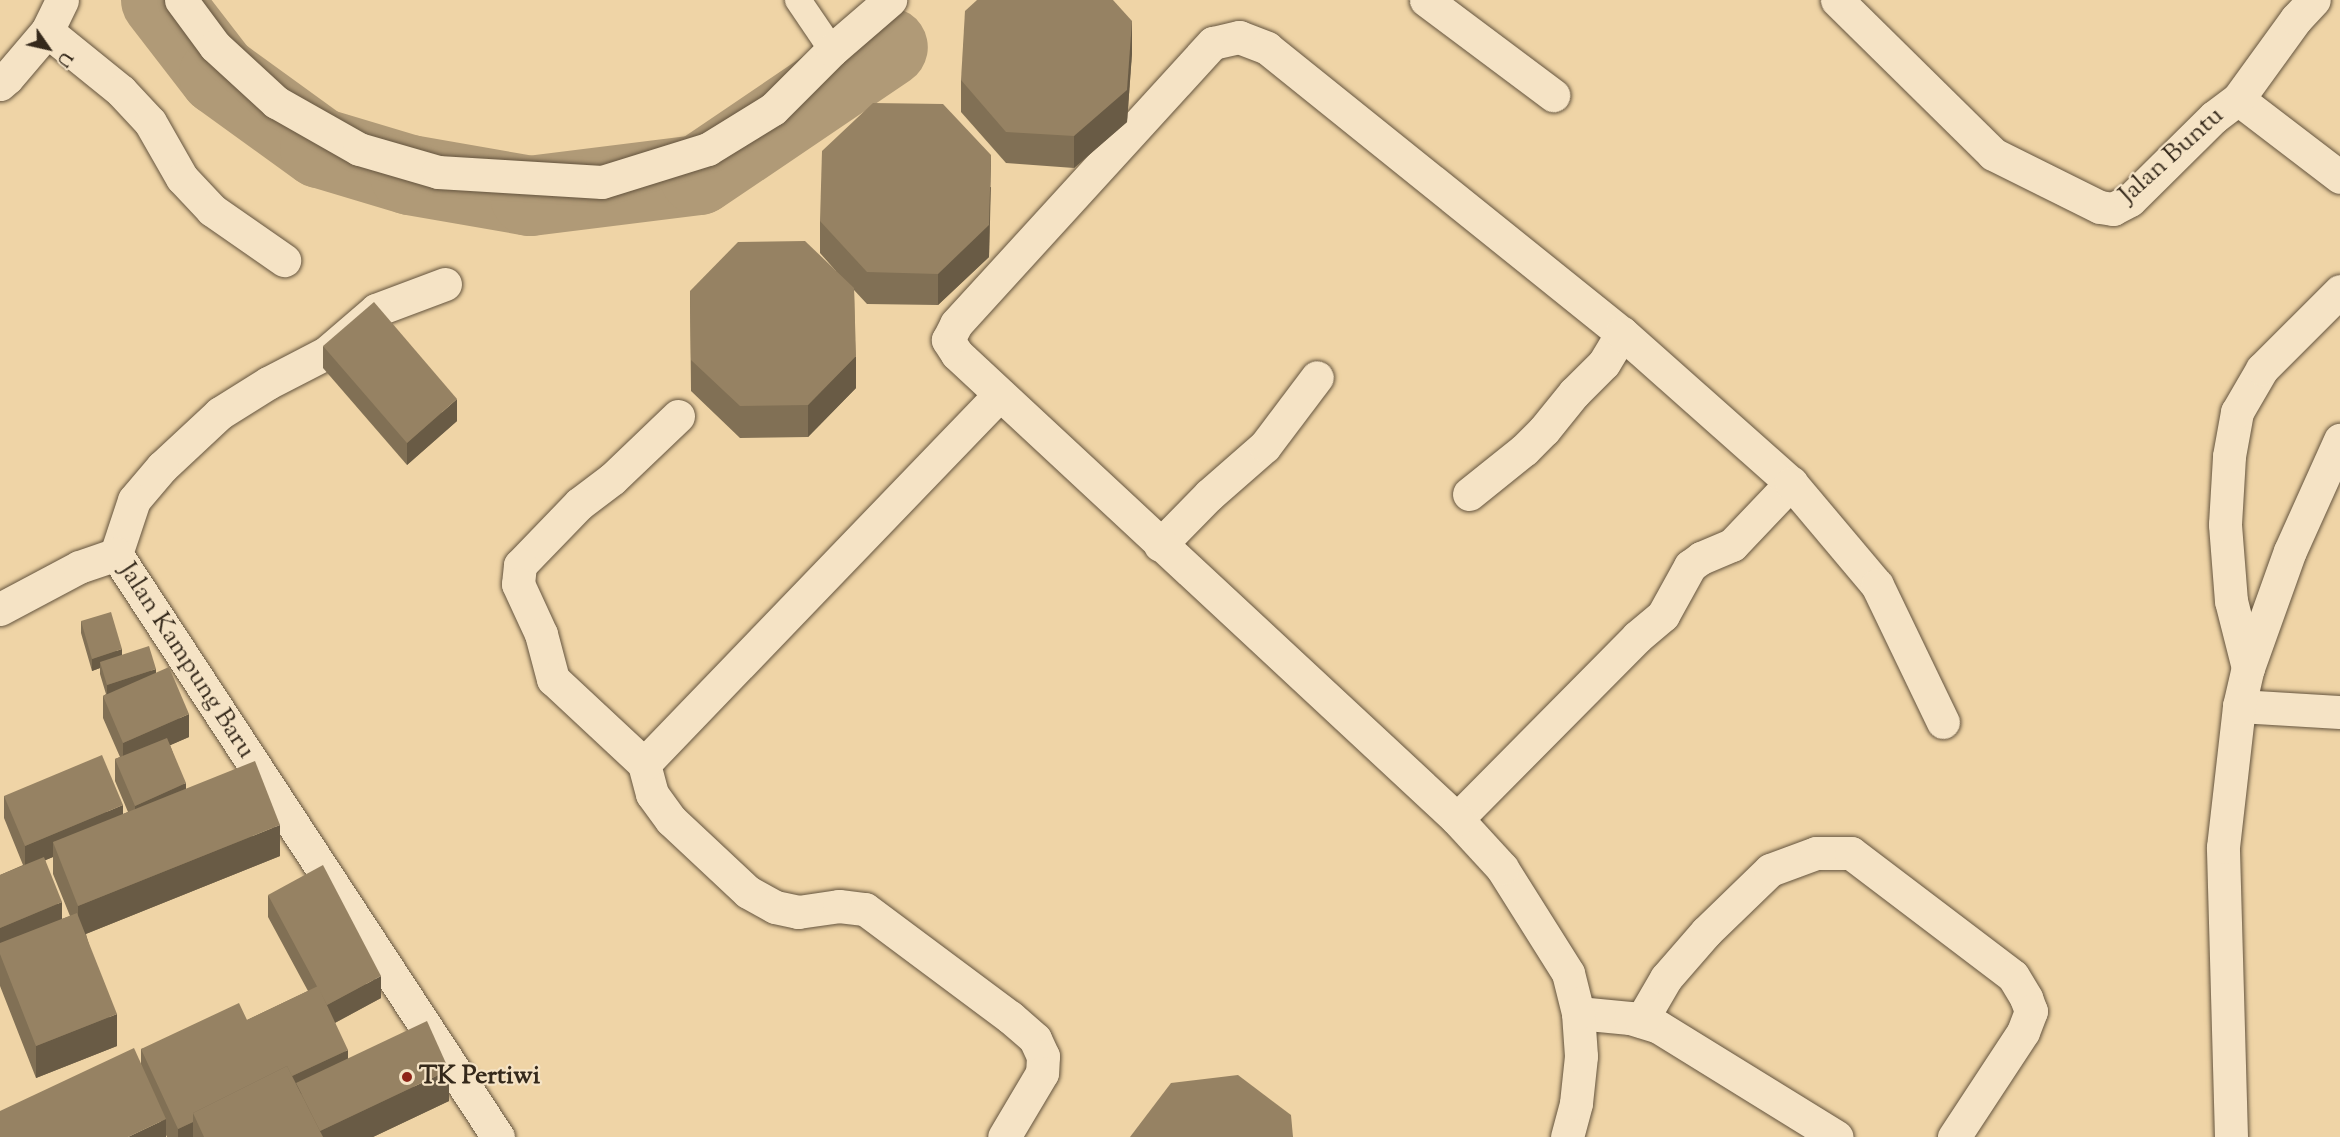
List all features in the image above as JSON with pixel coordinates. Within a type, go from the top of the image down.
[{"type":"street","points":[[0,84],[8,78],[47,31],[62,0]]},
{"type":"street","points":[[181,0],[215,46],[276,102],[359,149],[438,172],[603,182],[708,148],[773,108],[832,50],[891,0]]},
{"type":"street","points":[[1426,0],[1553,95]]},
{"type":"street","name":"Jalan Buntu","points":[[1837,0],[1993,154],[2100,207],[2113,209],[2130,200],[2214,117],[2238,99],[2340,177]]},
{"type":"street","points":[[2238,99],[2296,19],[2313,0]]},
{"type":"street","points":[[47,31],[121,91],[150,122],[182,178],[212,210],[284,260]]},
{"type":"street","points":[[1567,1137],[1576,1103],[1581,1056],[1578,1013],[1568,973],[1502,868],[1457,819],[957,354],[948,339],[956,324],[1213,43],[1239,37],[1267,48],[1622,333],[1791,483],[1877,585],[1943,722]]},
{"type":"street","name":"Jalan Kampung Baru","points":[[445,284],[376,310],[326,353],[268,383],[220,413],[162,467],[134,500],[116,554],[498,1137]]},
{"type":"street","points":[[2248,668],[2231,601],[2224,524],[2229,456],[2236,412],[2262,369],[2340,291]]},
{"type":"street","points":[[1469,494],[1524,450],[1544,430],[1574,393],[1604,363],[1622,333]]},
{"type":"street","points":[[1160,545],[1209,495],[1265,446],[1317,377]]},
{"type":"street","points":[[644,765],[1000,394]]},
{"type":"street","points":[[678,416],[612,479],[579,504],[532,549],[520,565],[518,584],[542,634],[553,679],[644,765],[652,794],[671,820],[748,892],[775,907],[798,912],[839,906],[865,909],[1011,1017],[1035,1039],[1043,1056],[1042,1073],[1004,1137]]},
{"type":"street","points":[[2231,1137],[2223,847],[2239,706],[2248,668],[2290,551],[2340,440]]},
{"type":"street","points":[[1457,819],[1663,615],[1690,567],[1701,558],[1732,545],[1791,483]]},
{"type":"street","points":[[0,609],[79,567],[116,554]]},
{"type":"street","points":[[2239,706],[2340,712]]},
{"type":"street","points":[[1641,1021],[1666,978],[1706,932],[1770,870],[1816,853],[1851,853],[2013,976],[2031,1011],[2024,1032],[1954,1137]]},
{"type":"street","points":[[1578,1013],[1641,1021],[1657,1026],[1837,1137]]},
{"type":"lane","points":[[798,0],[832,50]]},
{"type":"building","points":[[977,0],[1113,0],[1132,21],[1127,90],[1074,136],[1006,132],[961,80],[965,11]]},
{"type":"building","points":[[873,103],[943,104],[991,155],[989,225],[938,274],[867,272],[820,221],[822,151]]},
{"type":"building","points":[[805,241],[854,288],[856,356],[808,405],[740,406],[691,360],[690,291],[738,242]]},
{"type":"building","points":[[374,302],[457,399],[407,443],[323,346]]},
{"type":"building","points":[[111,612],[122,649],[92,659],[81,621]]},
{"type":"building","points":[[149,646],[156,669],[107,685],[100,662]]},
{"type":"building","points":[[169,667],[189,714],[123,743],[103,696]]},
{"type":"building","points":[[167,738],[186,783],[135,806],[115,759]]},
{"type":"building","points":[[102,755],[123,805],[25,846],[4,796]]},
{"type":"building","points":[[255,761],[280,825],[78,906],[53,842]]},
{"type":"building","points":[[44,857],[62,902],[0,928],[0,875]]},
{"type":"building","points":[[323,865],[381,976],[327,1005],[268,895]]},
{"type":"building","points":[[77,913],[117,1014],[36,1046],[0,954],[0,943]]},
{"type":"building","points":[[318,986],[348,1050],[292,1076],[287,1066],[193,1113],[193,1122],[178,1129],[141,1049],[239,1003],[247,1020]]},
{"type":"building","points":[[427,1021],[449,1070],[320,1131],[296,1083]]},
{"type":"building","points":[[134,1048],[166,1119],[128,1137],[0,1137],[0,1111]]},
{"type":"building","points":[[287,1066],[323,1137],[204,1137],[193,1113]]},
{"type":"building","points":[[1238,1075],[1291,1115],[1293,1137],[1130,1137],[1171,1083]]},
{"type":"waterway","points":[[161,0],[219,75],[320,148],[410,175],[530,196],[699,175],[888,47]]},
{"type":"place","name":"TK Pertiwi","points":[[407,1077]]}]
